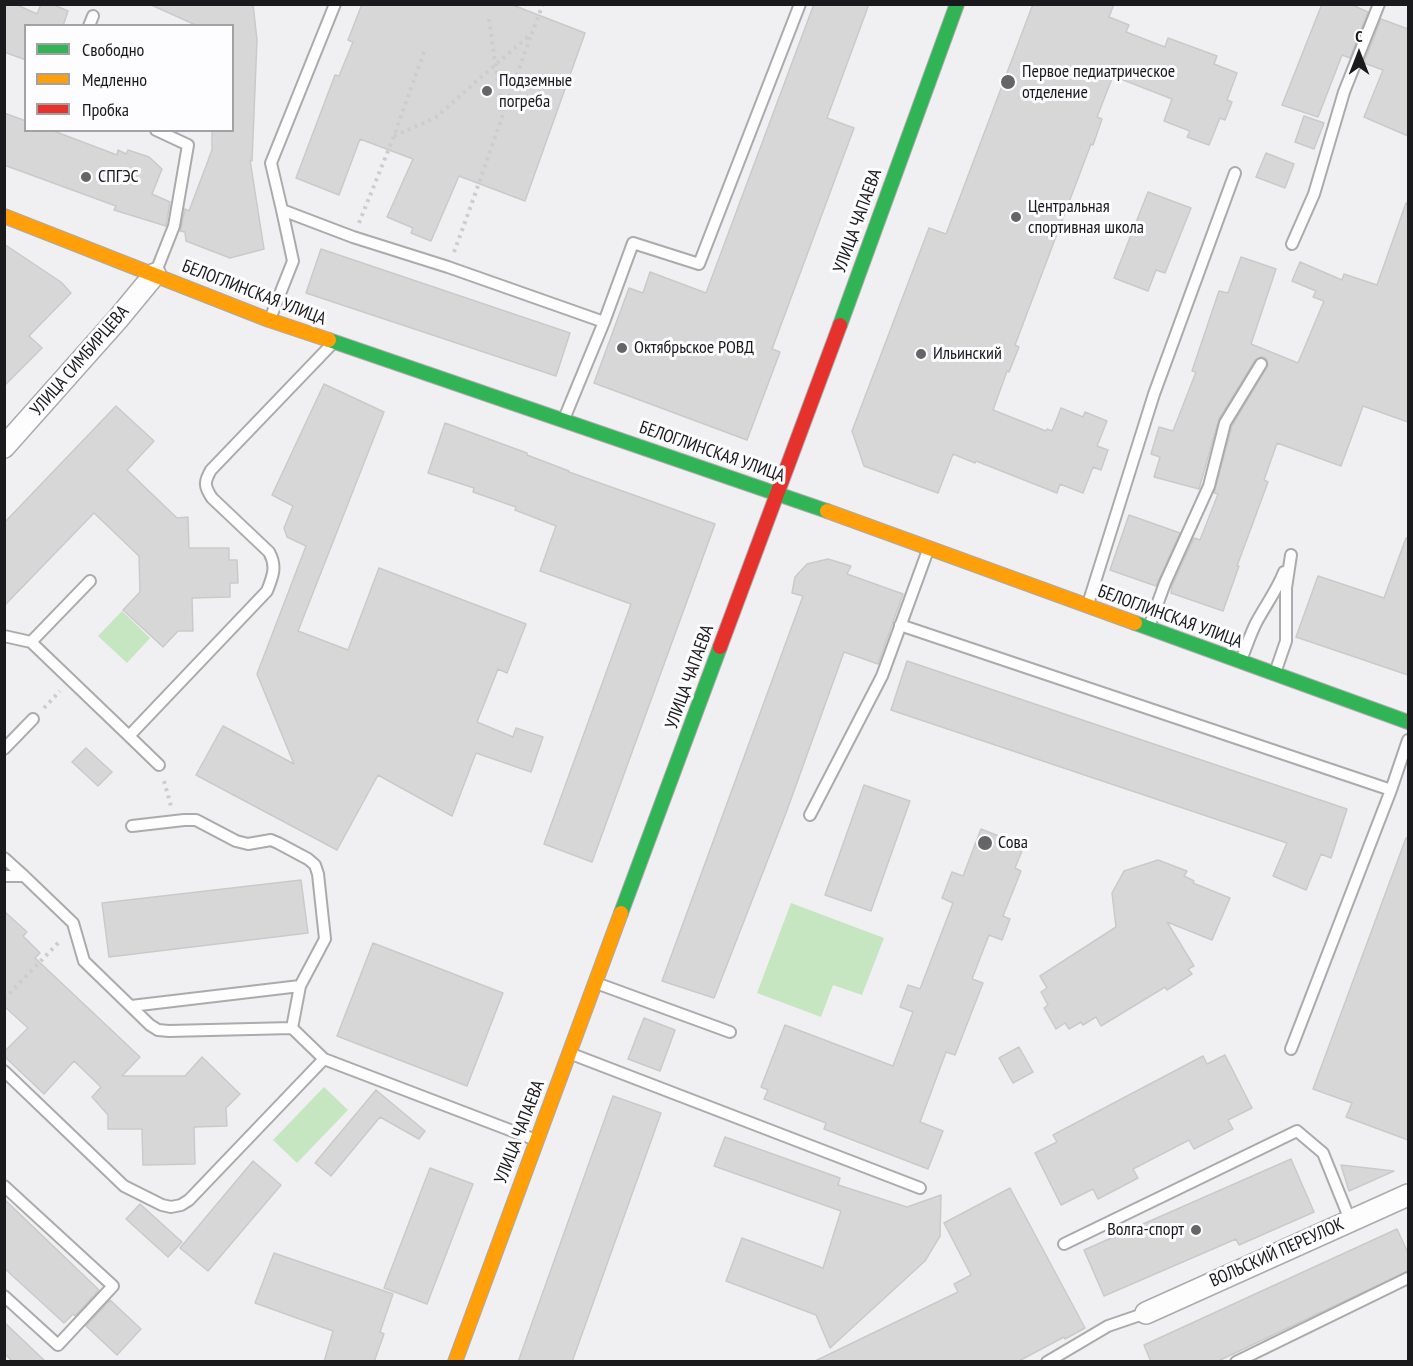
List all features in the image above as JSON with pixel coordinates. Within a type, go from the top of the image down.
[{"type":"street","name":"УЛИЦА ЧАПАЕВА","points":[[455,1362],[957,4]]},
{"type":"street","name":"БЕЛОГЛИНСКАЯ УЛИЦА","points":[[4,216],[269,321],[778,493],[1408,722]]},
{"type":"street","name":"УЛИЦА СИМБИРЦЕВА","points":[[4,447],[117,321],[155,274]]},
{"type":"street","name":"ВОЛЬСКИЙ ПЕРЕУЛОК","points":[[1146,1313],[1408,1195]]},
{"type":"lane","points":[[269,321],[293,261],[271,163],[335,4]]},
{"type":"lane","points":[[563,420],[604,322],[633,243],[699,264],[800,4]]},
{"type":"lane","points":[[1292,244],[1314,194],[1344,92],[1379,4]]},
{"type":"lane","points":[[155,274],[174,226],[188,145],[160,132]]},
{"type":"lane","points":[[1088,606],[1154,394],[1235,173]]},
{"type":"lane","points":[[282,210],[353,237],[448,267],[604,322]]},
{"type":"lane","points":[[129,736],[267,591],[273,571],[273,560],[269,552],[212,498],[206,488],[206,478],[211,470],[333,342]]},
{"type":"lane","points":[[1149,628],[1165,583],[1209,486],[1226,423],[1261,364]]},
{"type":"lane","points":[[810,815],[882,676],[929,548]]},
{"type":"lane","points":[[1240,662],[1253,629],[1279,586],[1291,555],[1286,588],[1286,640],[1274,673]]},
{"type":"lane","points":[[31,642],[90,580]]},
{"type":"lane","points":[[900,625],[1391,790]]},
{"type":"lane","points":[[4,636],[31,642],[159,765]]},
{"type":"lane","points":[[4,749],[33,719]]},
{"type":"lane","points":[[1291,1049],[1391,790],[1408,740]]},
{"type":"lane","points":[[132,826],[196,820],[236,841],[248,844],[271,840],[315,865],[325,939],[300,986],[292,1028]]},
{"type":"lane","points":[[4,858],[73,923],[84,961],[158,1030],[292,1028],[324,1059],[536,1140]]},
{"type":"lane","points":[[4,876],[24,876]]},
{"type":"lane","points":[[595,983],[730,1032]]},
{"type":"lane","points":[[131,1006],[300,986]]},
{"type":"lane","points":[[569,1053],[920,1188]]},
{"type":"lane","points":[[4,1071],[124,1186],[162,1205],[171,1207],[182,1205],[189,1200],[324,1059]]},
{"type":"lane","points":[[1064,1244],[1298,1131],[1323,1153],[1350,1220]]},
{"type":"lane","points":[[4,1186],[112,1286],[58,1345],[4,1296]]},
{"type":"lane","points":[[1236,1362],[1408,1278]]},
{"type":"lane","points":[[1047,1362],[1108,1326],[1146,1313]]},
{"type":"path","points":[[448,267],[543,4]]},
{"type":"path","points":[[489,19],[502,113]]},
{"type":"path","points":[[394,136],[435,118],[531,33]]},
{"type":"path","points":[[353,237],[394,136],[425,49]]},
{"type":"path","points":[[164,781],[176,821]]},
{"type":"path","points":[[4,999],[74,926]]},
{"type":"green space","points":[[122,611],[150,638],[127,663],[98,636]]},
{"type":"green space","points":[[791,903],[884,938],[862,995],[833,985],[821,1017],[757,993]]},
{"type":"green space","points":[[324,1087],[348,1110],[297,1163],[273,1140]]},
{"type":"building","points":[[4,4],[15,4],[37,14],[41,4],[52,4],[68,11],[64,24],[24,24],[24,59],[4,52]]},
{"type":"building","points":[[149,4],[253,4],[257,40],[252,161],[250,160],[264,249],[230,258],[186,241],[185,232],[180,231],[185,209],[189,211],[212,150],[212,132],[234,132],[234,24],[194,24]]},
{"type":"building","points":[[362,4],[510,4],[585,33],[525,201],[459,176],[431,241],[411,233],[413,228],[387,217],[413,159],[360,139],[339,195],[296,178],[335,75],[339,76],[353,42],[348,40]]},
{"type":"building","points":[[814,4],[869,4],[827,118],[854,128],[772,349],[780,352],[747,440],[594,383],[629,288],[643,293],[650,272],[706,293]]},
{"type":"building","points":[[1033,4],[1114,4],[1109,17],[1129,25],[1126,32],[1165,47],[1168,38],[1217,56],[1214,64],[1237,73],[1227,100],[1232,102],[1225,120],[1220,118],[1209,145],[1187,137],[1190,131],[1164,121],[1172,99],[1113,76],[1097,117],[1102,119],[1093,145],[1091,144],[1015,345],[1019,347],[1009,372],[1007,371],[993,410],[1046,431],[1047,429],[1052,431],[1061,408],[1083,417],[1085,412],[1107,421],[1097,446],[1108,450],[1101,470],[1093,467],[1083,493],[1060,484],[1057,493],[953,454],[938,493],[864,466],[852,431],[929,228],[946,234]]},
{"type":"building","points":[[1322,4],[1350,4],[1368,12],[1350,58],[1342,55],[1318,117],[1282,105]]},
{"type":"building","points":[[1381,19],[1408,29],[1408,136],[1364,117],[1383,70],[1364,63]]},
{"type":"building","name":"СПГЭС","points":[[4,113],[24,120],[24,132],[56,132],[117,155],[118,150],[126,154],[128,150],[149,157],[162,169],[152,194],[170,202],[166,226],[114,210],[116,206],[4,165]]},
{"type":"building","points":[[1304,116],[1324,123],[1314,149],[1295,142]]},
{"type":"building","points":[[1266,153],[1294,164],[1285,188],[1256,177]]},
{"type":"building","points":[[1148,192],[1191,208],[1165,273],[1156,270],[1148,291],[1114,278]]},
{"type":"building","points":[[1406,203],[1408,204],[1408,422],[1363,406],[1341,466],[1277,443],[1264,480],[1268,482],[1223,611],[1171,593],[1194,538],[1200,540],[1218,494],[1214,493],[1232,426],[1268,365],[1264,357],[1255,360],[1219,419],[1199,489],[1154,477],[1160,457],[1151,454],[1159,427],[1173,431],[1196,372],[1192,371],[1219,291],[1228,293],[1241,257],[1276,269],[1251,344],[1298,363],[1324,301],[1313,297],[1316,291],[1292,281],[1300,262],[1342,280],[1344,274],[1377,285]]},
{"type":"building","points":[[4,244],[61,282],[71,293],[29,336],[42,348],[4,386]]},
{"type":"building","points":[[321,249],[570,333],[556,376],[306,293]]},
{"type":"building","points":[[324,384],[384,412],[298,631],[348,650],[379,568],[526,624],[507,673],[498,669],[477,722],[513,737],[516,728],[543,737],[531,772],[476,753],[452,816],[378,775],[337,850],[196,775],[223,726],[294,764],[257,674],[306,546],[287,537],[284,528],[293,506],[272,495]]},
{"type":"building","points":[[116,406],[154,441],[127,470],[177,518],[188,517],[189,548],[229,548],[229,560],[237,560],[238,583],[230,583],[230,597],[192,598],[193,631],[178,631],[163,647],[123,610],[140,592],[139,556],[94,513],[4,606],[4,523]]},
{"type":"building","points":[[445,423],[527,453],[527,455],[569,472],[715,524],[592,862],[544,844],[631,604],[540,571],[556,526],[515,510],[516,507],[473,492],[474,488],[428,473]]},
{"type":"building","points":[[1129,515],[1180,533],[1156,586],[1110,570]]},
{"type":"building","points":[[1406,538],[1408,539],[1408,675],[1296,637],[1318,576],[1384,598]]},
{"type":"building","points":[[828,559],[851,566],[847,574],[903,594],[878,664],[844,652],[786,813],[714,998],[662,981],[803,596],[792,593],[795,577],[807,564]]},
{"type":"building","points":[[907,661],[1347,809],[1331,858],[1321,854],[1306,890],[1273,876],[1287,843],[891,710]]},
{"type":"building","points":[[86,748],[112,772],[98,786],[72,762]]},
{"type":"building","points":[[864,785],[910,801],[871,911],[825,895]]},
{"type":"building","points":[[981,829],[1024,846],[1015,868],[1021,871],[1003,916],[1010,919],[1002,940],[989,935],[972,979],[983,983],[955,1055],[946,1052],[920,1122],[943,1131],[928,1169],[824,1129],[826,1123],[764,1099],[768,1090],[761,1087],[785,1025],[893,1066],[913,1012],[900,1007],[908,985],[920,989],[953,903],[942,898],[952,872],[963,876]]},
{"type":"building","points":[[1406,838],[1408,839],[1408,1140],[1346,1117],[1352,1103],[1313,1089]]},
{"type":"building","points":[[1158,860],[1187,871],[1184,876],[1194,881],[1193,883],[1230,898],[1212,940],[1167,922],[1194,966],[1188,969],[1192,974],[1167,990],[1165,987],[1101,1026],[1096,1017],[1083,1025],[1081,1022],[1069,1029],[1065,1023],[1056,1029],[1044,1008],[1048,1005],[1041,992],[1047,988],[1040,976],[1116,927],[1112,893],[1124,871]]},
{"type":"building","points":[[301,880],[308,933],[109,957],[102,903]]},
{"type":"building","points":[[4,911],[27,932],[23,936],[40,953],[35,958],[140,1057],[122,1076],[185,1076],[202,1057],[240,1094],[226,1108],[227,1126],[194,1127],[195,1164],[143,1165],[142,1129],[108,1129],[108,1115],[92,1097],[101,1087],[74,1061],[44,1094],[4,1056],[4,1052],[28,1028],[4,1006]]},
{"type":"building","points":[[373,943],[503,993],[467,1086],[337,1036]]},
{"type":"building","points":[[644,1018],[675,1030],[660,1071],[628,1059]]},
{"type":"building","points":[[1019,1047],[1033,1072],[1013,1083],[999,1058]]},
{"type":"building","points":[[1225,1055],[1252,1108],[1228,1120],[1233,1129],[1194,1149],[1189,1140],[1133,1169],[1138,1178],[1098,1199],[1093,1189],[1061,1205],[1035,1153],[1057,1142],[1053,1135],[1203,1056],[1207,1064]]},
{"type":"building","points":[[376,1090],[425,1131],[419,1139],[380,1117],[331,1176],[315,1163]]},
{"type":"building","points":[[613,1096],[661,1113],[572,1362],[518,1362]]},
{"type":"building","points":[[725,1137],[840,1178],[838,1185],[907,1207],[941,1195],[940,1236],[925,1261],[830,1348],[816,1315],[726,1281],[742,1238],[823,1268],[841,1211],[714,1166]]},
{"type":"building","name":"Волга-спорт","points":[[1291,1159],[1314,1212],[1239,1245],[1236,1239],[1104,1296],[1084,1250]]},
{"type":"building","points":[[253,1161],[281,1185],[208,1271],[180,1248]]},
{"type":"building","points":[[1341,1165],[1394,1171],[1349,1191]]},
{"type":"building","points":[[430,1168],[473,1184],[427,1304],[384,1288]]},
{"type":"building","points":[[1010,1188],[1085,1328],[1017,1362],[813,1362],[958,1292],[954,1284],[971,1275],[944,1223]]},
{"type":"building","points":[[4,1199],[99,1290],[75,1316],[73,1314],[64,1323],[4,1268]]},
{"type":"building","points":[[140,1204],[182,1242],[168,1257],[126,1219]]},
{"type":"building","points":[[1397,1229],[1408,1253],[1408,1271],[1216,1362],[1151,1362],[1144,1345]]},
{"type":"building","points":[[274,1253],[393,1294],[380,1332],[384,1334],[374,1362],[324,1362],[333,1331],[255,1303]]},
{"type":"building","points":[[110,1300],[141,1329],[117,1355],[86,1326]]},
{"type":"building","points":[[4,1322],[46,1362],[13,1362],[4,1353]]},
{"type":"traffic: fast","points":[[840,325],[957,4]]},
{"type":"traffic: fast","points":[[329,340],[827,511]]},
{"type":"traffic: fast","points":[[1135,623],[1408,722]]},
{"type":"traffic: fast","points":[[621,913],[720,647]]},
{"type":"traffic: slow","points":[[4,216],[269,320],[329,340]]},
{"type":"traffic: slow","points":[[827,511],[1135,623]]},
{"type":"traffic: slow","points":[[455,1362],[621,913]]},
{"type":"traffic: jam","points":[[720,647],[840,325]]},
{"type":"place","name":"Первое педиатрическое отделение","points":[[1008,82]]},
{"type":"place","name":"Подземные погреба","points":[[487,91]]},
{"type":"place","name":"СПГЭС","points":[[86,177]]},
{"type":"place","name":"Центральная спортивная школа","points":[[1016,217]]},
{"type":"place","name":"Октябрьское РОВД","points":[[622,348]]},
{"type":"place","name":"Ильинский","points":[[921,354]]},
{"type":"place","name":"Сова","points":[[985,843]]},
{"type":"place","name":"Волга-спорт","points":[[1196,1230]]}]
